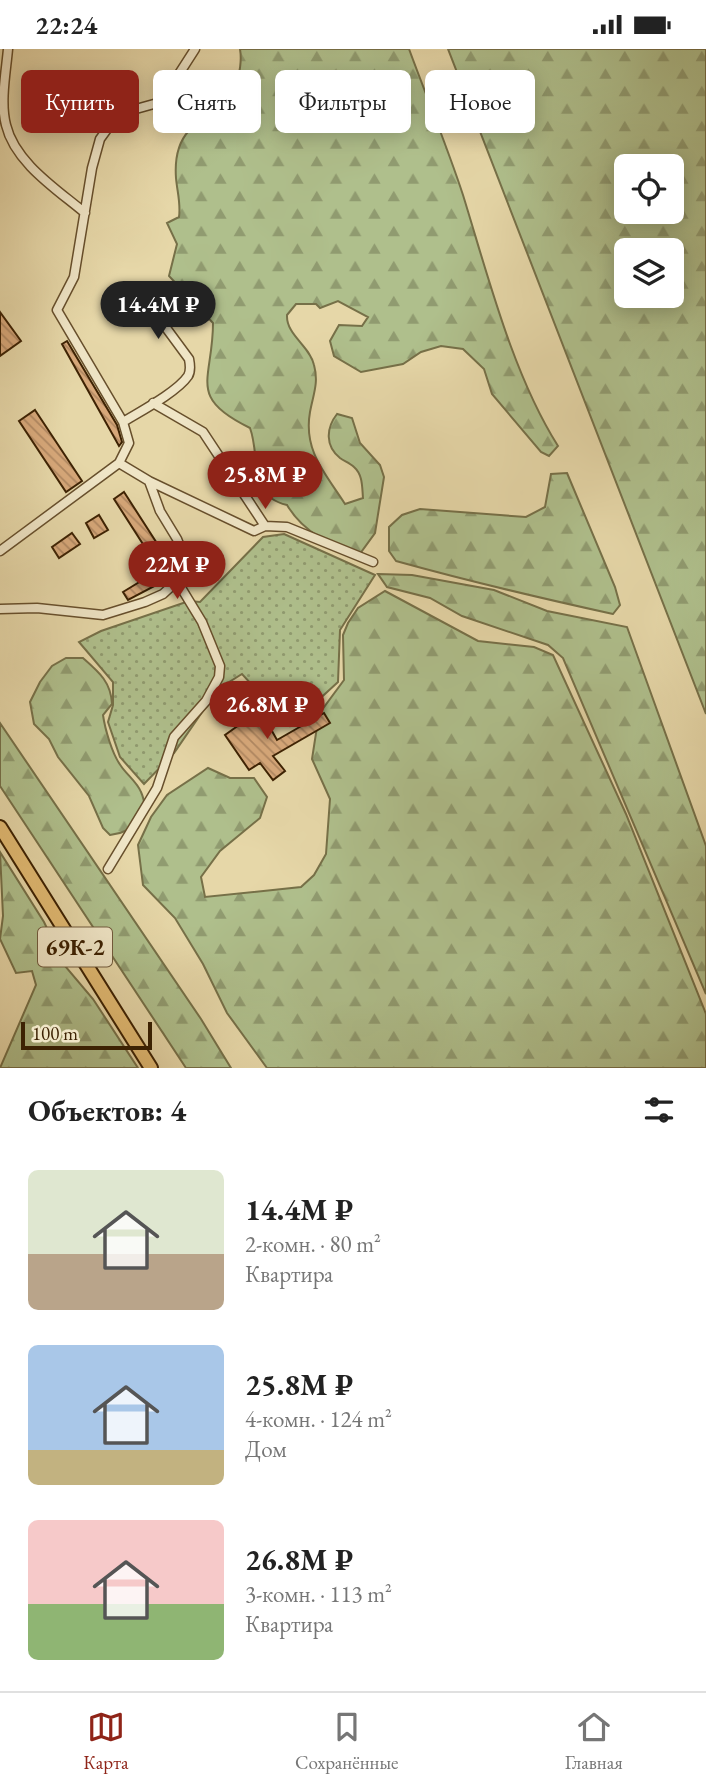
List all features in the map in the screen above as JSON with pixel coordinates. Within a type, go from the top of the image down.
[{"type":"main road","name":"69К-2","points":[[0,827],[151,1068]]},
{"type":"street","points":[[8,49],[5,118],[10,135],[31,166],[85,213]]},
{"type":"street","points":[[0,551],[119,463],[129,443],[123,422],[58,313],[74,277],[100,139],[118,114],[161,102],[195,49]]},
{"type":"street","points":[[123,422],[188,376],[190,368],[189,359],[147,302]]},
{"type":"street","points":[[153,403],[203,432],[265,526]]},
{"type":"street","points":[[119,463],[149,481],[254,531],[265,526],[287,527],[373,562]]},
{"type":"street","points":[[0,609],[37,608],[103,615],[163,594],[177,581],[183,568],[183,554],[160,511],[149,481]]},
{"type":"street","points":[[108,869],[157,788],[174,737],[206,701],[219,677],[220,666],[202,622],[177,581]]},
{"type":"green space","points":[[240,49],[409,49],[425,92],[425,133],[440,133],[515,357],[542,418],[558,446],[549,456],[541,452],[492,394],[484,369],[463,349],[441,346],[421,352],[403,364],[361,372],[334,356],[330,341],[339,325],[362,326],[368,317],[338,301],[320,308],[316,304],[296,304],[287,315],[290,329],[312,358],[314,365],[316,383],[309,426],[310,439],[318,461],[345,504],[363,498],[362,481],[357,470],[335,453],[330,442],[329,431],[337,414],[352,418],[360,443],[380,465],[384,477],[375,533],[359,555],[338,547],[309,530],[287,505],[274,500],[266,493],[258,474],[250,428],[217,407],[210,396],[208,373],[213,323],[169,276],[177,244],[167,223],[179,217],[176,163],[182,140],[187,133],[261,133],[261,70],[239,70]]},
{"type":"green space","points":[[448,49],[706,49],[706,714],[481,133],[535,133],[535,70],[456,70]]},
{"type":"green space","points":[[567,473],[615,587],[620,605],[613,614],[396,561],[389,551],[389,527],[402,515],[420,509],[526,517],[545,507],[551,474]]},
{"type":"green space","points":[[284,534],[375,575],[340,630],[338,682],[290,726],[242,674],[218,689],[174,753],[144,784],[120,757],[108,722],[113,705],[113,682],[79,642],[101,631],[189,601],[200,602],[263,537]]},
{"type":"green space","points":[[378,574],[412,575],[494,590],[547,611],[627,627],[706,846],[706,994],[563,658],[548,645],[462,616],[430,598],[387,587]]},
{"type":"green space","points":[[385,591],[478,641],[534,647],[553,655],[626,814],[706,1014],[706,1068],[267,1068],[227,1013],[203,964],[175,918],[143,885],[138,845],[151,817],[167,795],[208,768],[230,778],[254,778],[267,797],[260,818],[220,851],[201,877],[205,897],[301,887],[314,875],[326,854],[330,799],[312,759],[319,714],[344,680],[343,635],[348,623],[358,608]]},
{"type":"green space","points":[[66,658],[83,658],[107,683],[112,704],[103,715],[109,741],[118,761],[137,785],[144,801],[139,822],[127,831],[110,835],[103,828],[89,796],[58,757],[49,739],[34,724],[30,702],[52,666]]},
{"type":"green space","points":[[0,723],[201,1019],[231,1068],[186,1068],[0,786]]},
{"type":"green space","points":[[0,852],[44,922],[65,966],[93,999],[138,1068],[0,1068],[36,985],[32,971],[16,973],[0,939],[3,916]]},
{"type":"building","points":[[0,312],[21,341],[0,356]]},
{"type":"building","points":[[67,341],[117,425],[122,442],[119,446],[62,344]]},
{"type":"building","points":[[35,410],[82,481],[66,492],[19,421]]},
{"type":"building","points":[[124,492],[169,562],[159,569],[114,499]]},
{"type":"building","points":[[99,515],[108,530],[94,538],[86,523]]},
{"type":"building","points":[[72,533],[80,544],[59,558],[52,547]]},
{"type":"building","points":[[159,570],[166,580],[128,600],[123,592]]},
{"type":"building","points":[[259,708],[277,740],[324,713],[330,723],[273,756],[285,771],[273,780],[260,763],[249,770],[225,735],[246,720],[244,716]]}]
